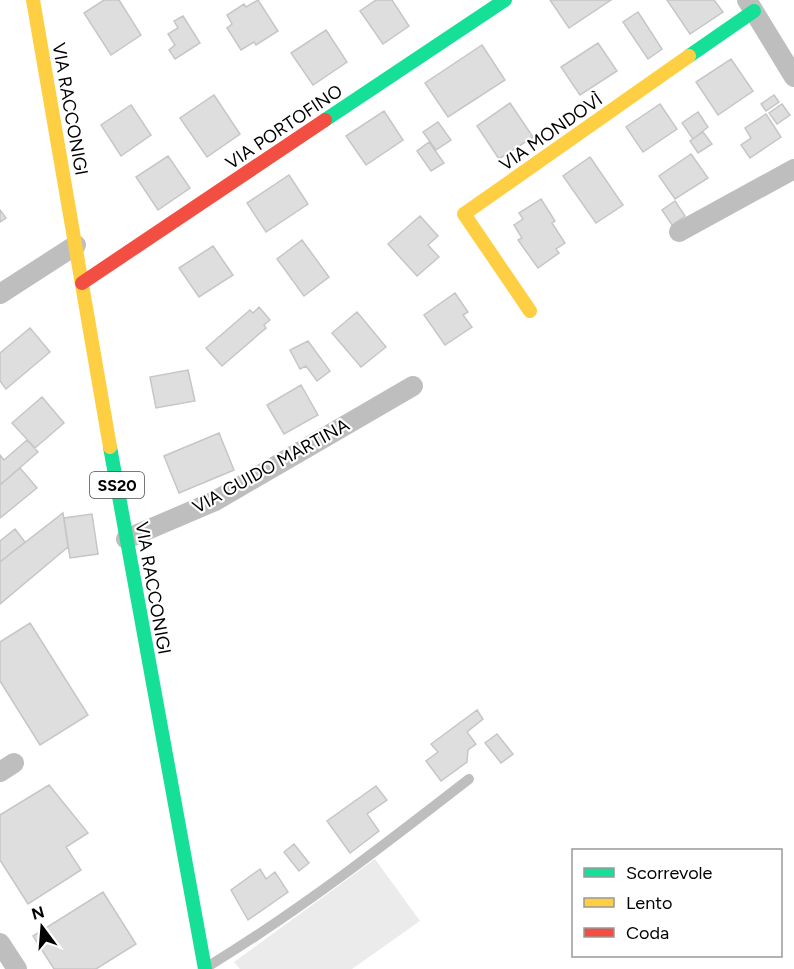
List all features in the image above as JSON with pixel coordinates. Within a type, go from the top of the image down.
[{"type":"main road","name":"VIA RACCONIGI","points":[[33,0],[126,539],[205,969]]},
{"type":"main road","name":"VIA PORTOFINO","points":[[82,283],[505,0]]},
{"type":"main road","name":"VIA MONDOVÌ","points":[[530,311],[464,214],[751,6]]},
{"type":"street","points":[[751,6],[794,77]]},
{"type":"street","points":[[678,232],[794,170]]},
{"type":"street","points":[[0,294],[76,245]]},
{"type":"street","name":"VIA GUIDO MARTINA","points":[[126,539],[215,501],[413,386]]},
{"type":"street","points":[[0,943],[17,969]]},
{"type":"lane","points":[[205,969],[251,940],[359,864],[469,779]]},
{"type":"shaded area","points":[[375,859],[420,921],[352,969],[240,969],[234,962]]},
{"type":"building","points":[[104,0],[119,0],[141,35],[111,55],[84,13]]},
{"type":"building","points":[[258,0],[278,31],[256,45],[254,42],[241,50],[227,28],[232,24],[227,15],[244,4],[246,7]]},
{"type":"building","points":[[376,0],[392,0],[409,26],[383,44],[360,11]]},
{"type":"building","points":[[550,0],[611,0],[569,28]]},
{"type":"building","points":[[667,0],[714,0],[723,12],[690,34]]},
{"type":"building","points":[[638,12],[662,49],[648,59],[623,22]]},
{"type":"building","points":[[183,16],[200,43],[175,59],[169,50],[175,45],[168,34],[178,28],[174,21]]},
{"type":"building","points":[[326,30],[347,62],[313,85],[291,53]]},
{"type":"building","points":[[598,43],[617,71],[580,95],[561,67]]},
{"type":"building","points":[[482,45],[505,80],[448,117],[425,83]]},
{"type":"building","points":[[731,59],[753,91],[718,115],[696,82]]},
{"type":"building","points":[[214,95],[240,134],[207,157],[180,118]]},
{"type":"building","points":[[774,95],[779,102],[766,111],[761,104]]},
{"type":"building","points":[[510,103],[533,137],[499,159],[477,126]]},
{"type":"building","points":[[660,104],[677,129],[643,152],[626,127]]},
{"type":"building","points":[[782,104],[790,115],[777,124],[769,113]]},
{"type":"building","points":[[131,105],[151,135],[121,156],[101,125]]},
{"type":"building","points":[[384,111],[403,140],[366,165],[346,136]]},
{"type":"building","points":[[698,112],[708,127],[693,139],[682,123]]},
{"type":"building","points":[[766,114],[781,137],[750,158],[741,145],[751,138],[745,128]]},
{"type":"building","points":[[438,122],[451,140],[436,150],[423,132]]},
{"type":"building","points":[[703,132],[712,144],[698,153],[690,141]]},
{"type":"building","points":[[429,142],[444,163],[431,171],[417,151]]},
{"type":"building","points":[[691,154],[708,178],[675,199],[659,176]]},
{"type":"building","points":[[168,156],[190,188],[158,210],[136,177]]},
{"type":"building","points":[[590,157],[623,205],[596,223],[563,176]]},
{"type":"building","points":[[289,175],[308,204],[266,232],[247,203]]},
{"type":"building","points":[[541,199],[555,221],[552,223],[565,243],[556,249],[559,253],[538,268],[518,240],[522,238],[514,225],[523,219],[519,213]]},
{"type":"building","points":[[675,201],[685,216],[672,225],[662,210]]},
{"type":"building","points":[[0,210],[6,218],[0,222]]},
{"type":"building","points":[[420,216],[438,236],[428,245],[439,257],[417,276],[388,244]]},
{"type":"building","points":[[302,240],[329,277],[304,296],[277,259]]},
{"type":"building","points":[[213,246],[233,275],[199,297],[179,268]]},
{"type":"building","points":[[455,293],[468,312],[463,315],[472,327],[445,345],[424,315]]},
{"type":"building","points":[[259,307],[270,320],[264,325],[266,328],[222,366],[206,348],[250,310],[253,313]]},
{"type":"building","points":[[357,312],[386,347],[361,367],[332,333]]},
{"type":"building","points":[[30,328],[50,352],[6,389],[0,381],[0,353]]},
{"type":"building","points":[[308,341],[330,371],[317,381],[306,366],[300,369],[290,350]]},
{"type":"building","points":[[188,370],[195,401],[156,408],[150,377]]},
{"type":"building","points":[[301,385],[318,415],[284,434],[267,405]]},
{"type":"building","points":[[42,397],[64,423],[35,448],[12,423]]},
{"type":"building","points":[[219,433],[234,470],[179,493],[164,456]]},
{"type":"building","points":[[27,440],[38,452],[0,485],[0,455],[4,460]]},
{"type":"building","points":[[20,468],[37,488],[0,518],[0,485]]},
{"type":"building","points":[[63,513],[68,547],[0,604],[0,562]]},
{"type":"building","points":[[92,514],[98,554],[70,558],[64,518]]},
{"type":"building","points":[[15,529],[25,542],[0,562],[0,541]]},
{"type":"building","points":[[30,623],[88,715],[40,745],[0,681],[0,642]]},
{"type":"building","points":[[477,710],[483,719],[467,732],[476,744],[468,750],[467,762],[441,781],[426,761],[438,752],[431,744]]},
{"type":"building","points":[[497,734],[513,754],[501,763],[485,743]]},
{"type":"building","points":[[49,785],[88,833],[66,847],[81,870],[28,904],[0,860],[0,815]]},
{"type":"building","points":[[376,786],[387,800],[367,814],[379,831],[350,853],[327,821]]},
{"type":"building","points":[[294,844],[309,863],[299,871],[284,852]]},
{"type":"building","points":[[260,869],[266,879],[275,872],[288,892],[248,920],[231,890]]},
{"type":"building","points":[[103,892],[136,944],[96,969],[54,969],[33,936]]},
{"type":"traffic: fast","points":[[325,120],[505,0]]},
{"type":"traffic: fast","points":[[689,56],[754,11]]},
{"type":"traffic: fast","points":[[110,447],[205,969]]},
{"type":"traffic: slow","points":[[33,0],[110,447]]},
{"type":"traffic: slow","points":[[530,311],[464,214],[689,56]]},
{"type":"traffic: jam","points":[[82,283],[325,120]]}]
